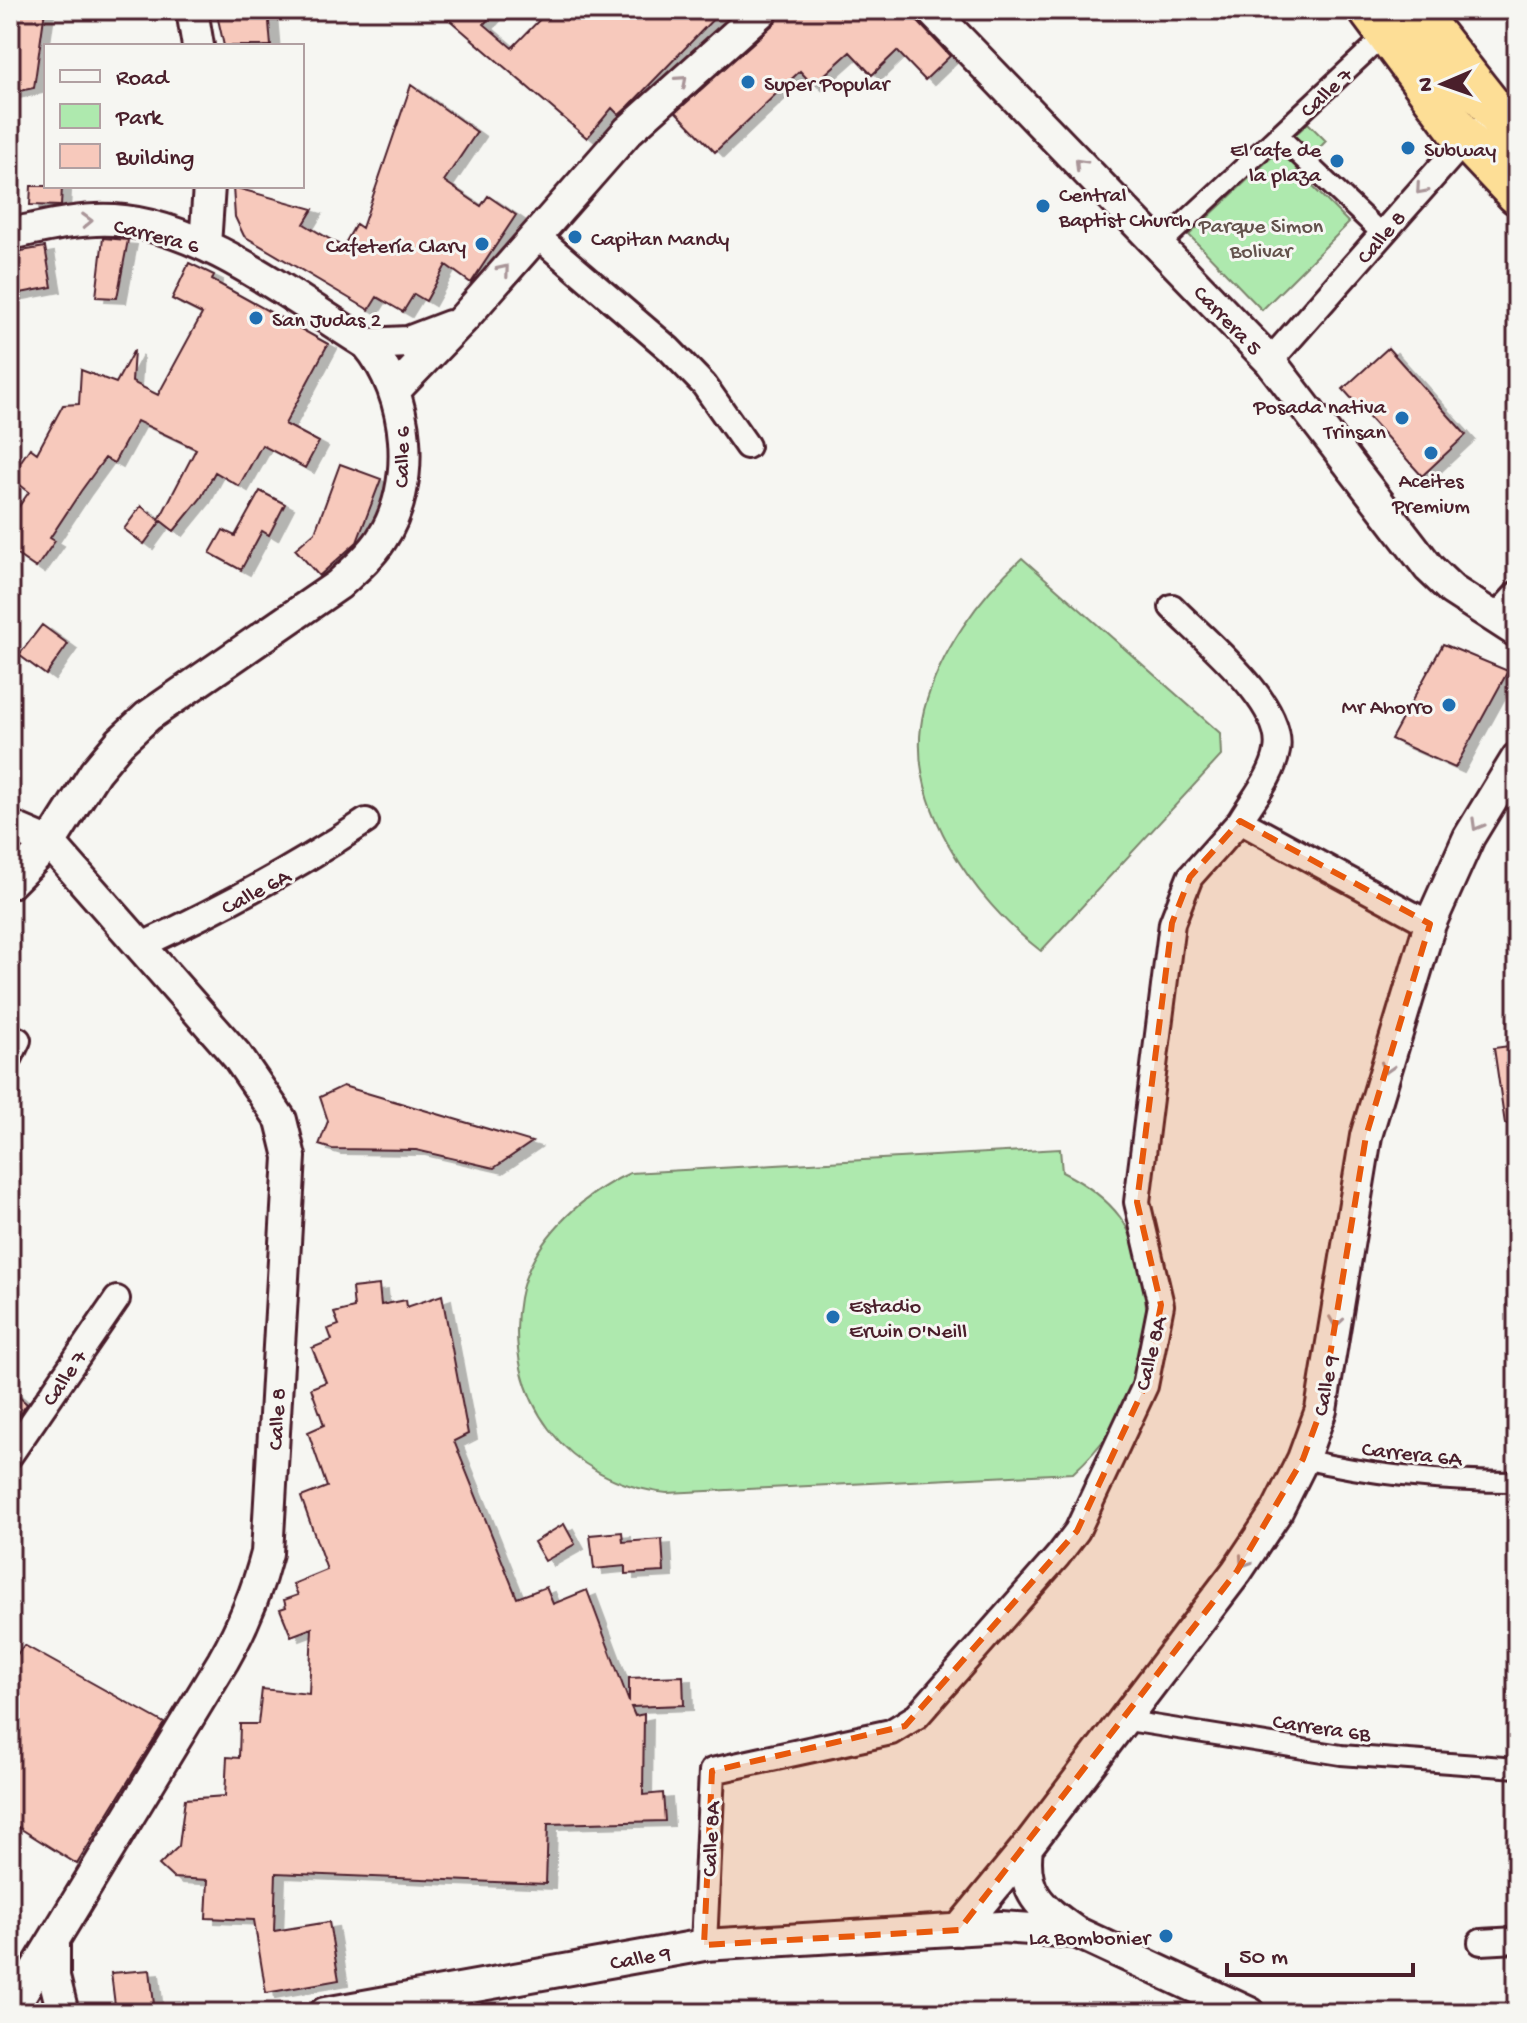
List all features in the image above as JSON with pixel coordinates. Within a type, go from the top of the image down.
[{"type":"highway","points":[[1390,18],[1504,125]]},
{"type":"highway","points":[[1390,18],[1465,139],[1517,194]]},
{"type":"street","points":[[192,10],[198,44]]},
{"type":"street","points":[[395,390],[464,318],[628,131],[763,10]]},
{"type":"street","name":"Carrera 5","points":[[931,10],[1270,361],[1429,568],[1452,590],[1506,625]]},
{"type":"street","name":"Calle 7","points":[[1159,246],[1278,135],[1390,18]]},
{"type":"street","name":"Calle 8","points":[[1270,361],[1465,139],[1504,125]]},
{"type":"street","points":[[1278,135],[1382,234]]},
{"type":"street","points":[[205,245],[209,188]]},
{"type":"street","name":"Carrera 6","points":[[10,234],[73,222],[116,220],[205,245],[367,344],[385,367],[395,390]]},
{"type":"street","points":[[535,234],[669,349],[704,385],[747,446]]},
{"type":"street","points":[[367,344],[408,342],[464,318]]},
{"type":"street","name":"Calle 6","points":[[10,883],[50,843],[95,772],[120,742],[148,716],[338,585],[381,540],[399,502],[404,457],[395,390]]},
{"type":"street","points":[[1506,625],[1517,594]]},
{"type":"street","points":[[1172,607],[1262,700],[1279,731],[1271,771],[1240,821],[1430,924]]},
{"type":"street","name":"Calle 9","points":[[959,1930],[1027,1847],[1237,1571],[1277,1511],[1303,1459],[1321,1410],[1366,1136],[1430,924],[1469,837],[1517,758]]},
{"type":"street","name":"Calle 6A","points":[[138,947],[224,907],[299,866],[366,821]]},
{"type":"street","name":"Calle 8A","points":[[704,1945],[712,1771],[891,1732],[905,1726],[1077,1531],[1145,1386],[1161,1305],[1137,1202],[1172,923],[1190,877],[1240,821]]},
{"type":"street","points":[[10,826],[50,843]]},
{"type":"street","name":"Calle 8","points":[[10,2012],[54,1945],[245,1622],[267,1553],[290,1157],[281,1120],[266,1093],[50,843]]},
{"type":"street","name":"Calle 7","points":[[10,1455],[117,1299]]},
{"type":"street","name":"Carrera 6A","points":[[1303,1459],[1352,1471],[1438,1482],[1517,1482]]},
{"type":"street","name":"Carrera 6B","points":[[1122,1720],[1341,1755],[1517,1768]]},
{"type":"street","points":[[1027,1847],[1024,1868],[1032,1893],[1047,1912],[1076,1932]]},
{"type":"street","name":"Calle 9","points":[[325,2013],[704,1945],[1001,1927],[1076,1932],[1230,2009]]},
{"type":"street","points":[[1481,1942],[1517,1940]]},
{"type":"street","points":[[54,1945],[54,1977],[63,2013]]},
{"type":"highlighted area","points":[[1240,821],[1430,924],[1366,1136],[1321,1410],[1303,1459],[1237,1571],[959,1930],[704,1945],[712,1771],[905,1726],[1077,1531],[1145,1386],[1161,1305],[1137,1202],[1172,923],[1190,877]]},
{"type":"green space","name":"Parque Simon Bolivar","points":[[1308,123],[1326,141],[1297,171],[1349,223],[1262,310],[1189,235]]},
{"type":"green space","points":[[1022,558],[1220,733],[1221,756],[1041,951],[991,905],[949,846],[934,813],[924,779],[920,744],[924,710],[950,647],[976,608]]},
{"type":"green space","name":"Estadio Erwin O'Neill","points":[[1060,1149],[1062,1172],[1101,1197],[1120,1217],[1129,1233],[1142,1273],[1146,1318],[1143,1360],[1126,1405],[1111,1430],[1073,1473],[667,1493],[631,1486],[599,1472],[572,1453],[549,1429],[532,1401],[521,1369],[517,1335],[520,1298],[526,1277],[546,1240],[576,1207],[630,1173]]},
{"type":"building","points":[[10,10],[45,10],[34,88],[10,93]]},
{"type":"building","points":[[216,10],[268,10],[271,44],[224,44]]},
{"type":"building","points":[[438,10],[496,10],[484,24],[512,48],[549,10],[722,10],[629,106],[619,115],[612,108],[587,138]]},
{"type":"building","points":[[781,10],[912,10],[918,22],[950,56],[925,80],[897,51],[872,75],[850,52],[813,85],[800,71],[715,152],[676,112],[775,23]]},
{"type":"building","points":[[411,85],[477,132],[444,181],[481,206],[488,196],[516,215],[471,283],[446,265],[426,301],[414,294],[403,312],[377,297],[369,310],[244,236],[235,217],[233,188],[313,209],[304,224],[343,247],[356,224],[362,228]]},
{"type":"building","points":[[31,186],[62,188],[61,206],[30,205]]},
{"type":"building","points":[[103,238],[128,240],[117,298],[96,297]]},
{"type":"building","points":[[45,247],[52,287],[10,295],[10,253]]},
{"type":"building","points":[[189,263],[214,275],[212,280],[328,344],[285,424],[319,442],[305,468],[262,445],[239,486],[215,472],[201,498],[174,531],[161,521],[144,544],[124,529],[141,506],[159,520],[196,449],[137,421],[114,463],[105,458],[81,491],[50,538],[55,541],[36,568],[10,550],[10,519],[29,492],[10,477],[30,448],[37,453],[63,405],[79,404],[81,370],[116,383],[134,350],[132,382],[158,395],[202,314],[172,299]]},
{"type":"building","points":[[1388,348],[1466,435],[1422,476],[1343,389]]},
{"type":"building","points":[[340,464],[381,479],[357,542],[319,576],[295,549],[315,532]]},
{"type":"building","points":[[260,491],[285,504],[269,535],[262,531],[241,570],[210,553],[223,530],[235,536]]},
{"type":"building","points":[[42,625],[68,644],[46,675],[19,655]]},
{"type":"building","name":"Mr Ahorro","points":[[1443,644],[1508,671],[1455,768],[1391,739]]},
{"type":"building","points":[[1517,1045],[1517,1124],[1505,1124],[1494,1048]]},
{"type":"building","points":[[343,1086],[532,1142],[494,1168],[416,1150],[332,1149],[319,1145],[328,1121],[320,1097]]},
{"type":"building","points":[[379,1285],[381,1305],[406,1300],[407,1307],[442,1295],[468,1434],[454,1441],[517,1598],[546,1587],[553,1604],[587,1590],[629,1702],[629,1678],[683,1676],[684,1705],[631,1707],[635,1716],[644,1714],[643,1795],[663,1793],[665,1821],[548,1824],[546,1884],[276,1873],[274,1931],[329,1922],[339,1980],[266,1993],[254,1920],[206,1918],[208,1880],[173,1878],[159,1865],[179,1846],[185,1799],[225,1796],[227,1757],[239,1758],[240,1724],[258,1724],[262,1689],[309,1694],[312,1628],[291,1636],[280,1609],[286,1607],[284,1600],[298,1595],[293,1584],[327,1570],[301,1497],[327,1487],[308,1432],[324,1425],[311,1388],[326,1382],[312,1348],[332,1340],[328,1329],[339,1325],[334,1313],[354,1308],[352,1288]]},
{"type":"building","points":[[10,1389],[27,1404],[10,1428]]},
{"type":"building","points":[[564,1524],[575,1544],[545,1561],[534,1542]]},
{"type":"building","points":[[622,1532],[623,1542],[662,1539],[664,1572],[625,1574],[625,1566],[594,1569],[590,1535]]},
{"type":"building","points":[[24,1645],[164,1723],[77,1864],[10,1822],[10,1664]]},
{"type":"building","points":[[150,1970],[155,2013],[116,2013],[111,1973]]},
{"type":"place","name":"Super Popular","points":[[748,82]]},
{"type":"place","name":"Subway","points":[[1408,148]]},
{"type":"place","name":"El cafe de la plaza","points":[[1337,161]]},
{"type":"place","name":"Central Baptist Church","points":[[1043,206]]},
{"type":"place","name":"Capitan Mandy","points":[[575,237]]},
{"type":"place","name":"Cafetería Clary","points":[[482,244]]},
{"type":"place","name":"San Judas 2","points":[[256,318]]},
{"type":"place","name":"Posada nativa Trinsan","points":[[1402,418]]},
{"type":"place","name":"Aceites Premium","points":[[1431,453]]},
{"type":"place","name":"Mr Ahorro","points":[[1449,705]]},
{"type":"place","name":"Estadio Erwin O'Neill","points":[[833,1317]]},
{"type":"place","name":"La Bombonier","points":[[1166,1936]]}]
